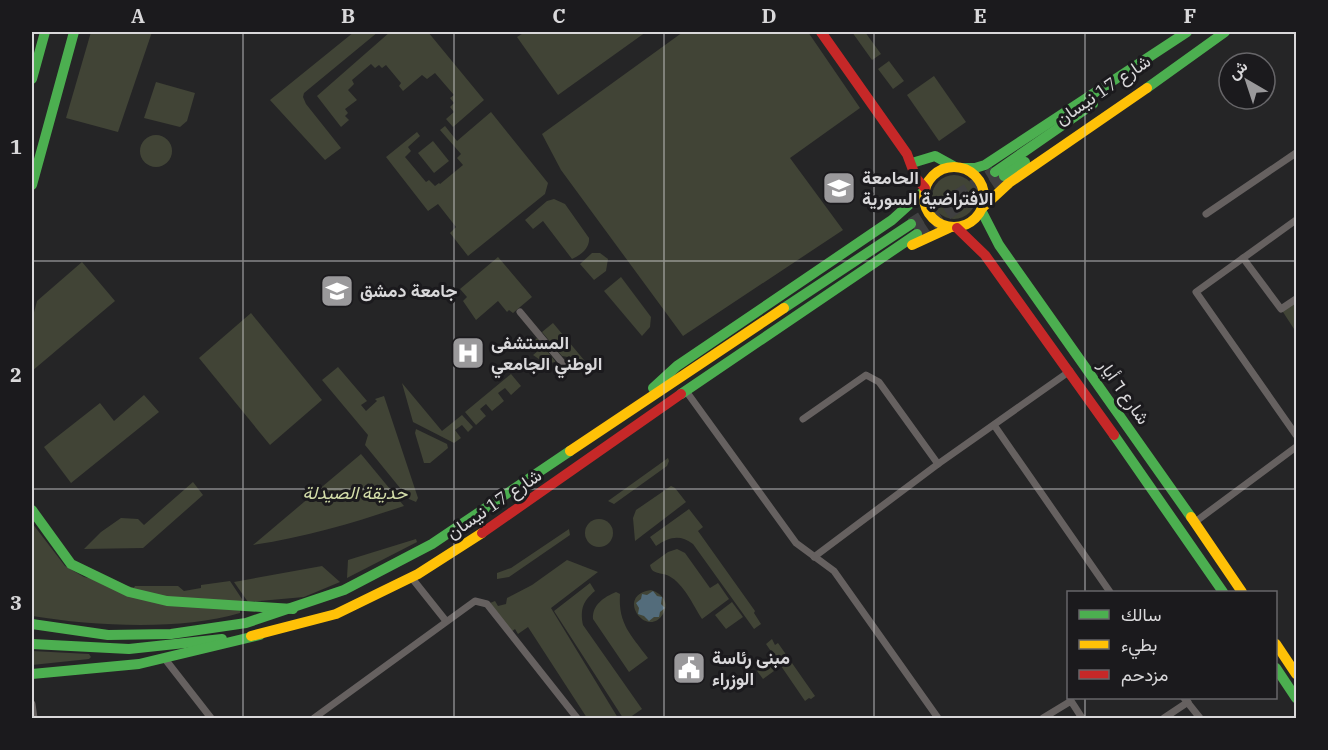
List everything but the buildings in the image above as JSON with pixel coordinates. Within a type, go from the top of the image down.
[{"type":"main road","points":[[32,79],[45,32]]},
{"type":"main road","points":[[32,185],[74,32]]},
{"type":"main road","points":[[820,32],[912,163],[916,178],[924,190],[925,208],[929,215],[934,221],[953,228]]},
{"type":"main road","points":[[645,400],[665,376],[678,366],[892,220],[924,190],[931,177],[938,171],[985,165],[1187,32]]},
{"type":"main road","name":"شارع 17 نيسان","points":[[1198,32],[1000,174],[1220,32]]},
{"type":"main road","points":[[688,389],[712,380],[912,245],[953,228],[967,225],[1009,183],[1225,32]]},
{"type":"main road","points":[[912,163],[935,156],[974,175],[984,193],[982,209]]},
{"type":"main road","name":"شارع ٦ أيار","points":[[982,209],[992,234],[1241,591]]},
{"type":"main road","name":"شارع 17 نيسان","points":[[32,624],[108,634],[171,634],[246,623],[344,590],[432,544],[911,224]]},
{"type":"main road","name":"شارع ٦ أيار","points":[[953,228],[985,255],[1070,371],[1222,591]]},
{"type":"main road","name":"شارع 17 نيسان","points":[[32,644],[129,649],[260,635],[336,614],[411,577],[472,540],[688,389],[917,234]]},
{"type":"main road","points":[[1019,302],[1034,292]]},
{"type":"main road","points":[[32,510],[70,564],[129,592],[167,601],[293,609]]},
{"type":"main road","points":[[32,674],[139,664],[260,635]]},
{"type":"main road","points":[[1277,647],[1296,674]]},
{"type":"main road","points":[[1277,671],[1296,698]]},
{"type":"street","points":[[1206,214],[1296,153]]},
{"type":"street","points":[[1296,220],[1196,292],[1296,435]]},
{"type":"street","points":[[1243,258],[1281,309],[1296,298]]},
{"type":"street","points":[[520,312],[565,366]]},
{"type":"street","points":[[814,557],[938,464],[1070,371]]},
{"type":"street","points":[[803,419],[866,375],[879,382],[938,464]]},
{"type":"street","points":[[688,389],[796,543],[834,572],[938,718]]},
{"type":"street","points":[[994,425],[1109,591]]},
{"type":"street","points":[[1194,522],[1296,447]]},
{"type":"street","points":[[411,577],[446,621]]},
{"type":"street","points":[[314,718],[475,601],[487,604],[577,718]]},
{"type":"street","points":[[165,659],[202,710],[211,718]]},
{"type":"street","points":[[1164,718],[1186,700],[1200,718]]},
{"type":"street","points":[[1043,718],[1071,702],[1082,718]]},
{"type":"street","points":[[32,704],[34,718]]},
{"type":"green space","points":[[91,32],[152,32],[118,132],[66,118]]},
{"type":"green space","points":[[354,32],[378,32],[304,93],[303,97],[341,148],[325,160],[270,100]]},
{"type":"green space","points":[[390,32],[428,32],[484,100],[453,127],[446,119],[454,112],[450,107],[454,103],[450,98],[454,95],[435,73],[427,79],[422,75],[403,91],[399,86],[401,83],[386,65],[382,68],[379,65],[375,68],[371,64],[352,80],[354,84],[348,90],[357,100],[345,109],[348,113],[345,116],[349,120],[341,127],[317,96]]},
{"type":"green space","points":[[525,32],[646,32],[558,95],[517,37]]},
{"type":"green space","points":[[683,32],[808,32],[860,108],[790,158],[843,230],[683,336],[561,170],[542,134]]},
{"type":"green space","points":[[852,32],[865,32],[881,54],[872,60]]},
{"type":"green space","points":[[889,61],[904,81],[893,89],[878,69]]},
{"type":"green space","points":[[934,76],[966,122],[939,141],[907,95]]},
{"type":"green space","points":[[156,82],[195,93],[187,121],[180,127],[144,118]]},
{"type":"green space","points":[[491,112],[548,183],[545,194],[468,256],[450,233],[456,227],[438,204],[428,211],[386,157],[417,132],[420,136],[408,147],[411,151],[405,157],[426,182],[429,180],[435,186],[440,184],[463,165],[457,158],[461,154],[440,130],[445,126],[457,141]]},
{"type":"green space","points":[[156,135],[167,140],[172,151],[167,162],[156,167],[145,162],[140,151],[145,140]]},
{"type":"green space","points":[[433,141],[449,161],[434,173],[418,153]]},
{"type":"green space","points":[[954,175],[969,182],[976,197],[969,212],[954,219],[939,212],[932,197],[939,182]]},
{"type":"green space","points":[[554,199],[565,204],[589,238],[584,251],[572,259],[543,221],[533,229],[525,220],[547,201]]},
{"type":"green space","points":[[592,253],[600,253],[608,259],[606,271],[594,280],[580,264]]},
{"type":"green space","points":[[498,257],[532,297],[513,313],[509,310],[507,312],[498,301],[476,320],[463,301],[467,297],[460,289]]},
{"type":"green space","points":[[82,262],[115,301],[32,371],[32,320],[37,301]]},
{"type":"green space","points":[[621,277],[651,317],[650,327],[642,336],[604,291]]},
{"type":"green space","points":[[1296,299],[1296,332],[1281,309]]},
{"type":"green space","points":[[251,313],[322,400],[270,445],[199,358]]},
{"type":"green space","points":[[553,323],[589,366],[573,358],[562,356],[542,332]]},
{"type":"green space","points":[[537,338],[555,362],[546,364],[533,355],[539,350],[533,342]]},
{"type":"green space","points":[[338,367],[367,401],[361,405],[366,411],[377,401],[375,399],[384,396],[418,498],[416,502],[409,499],[365,445],[368,435],[322,380]]},
{"type":"green space","points":[[511,374],[521,386],[511,395],[505,388],[498,393],[504,401],[492,411],[486,404],[480,409],[486,416],[476,425],[465,412]]},
{"type":"green space","points":[[402,383],[442,431],[462,415],[473,427],[468,432],[462,425],[455,430],[461,438],[454,443],[413,422]]},
{"type":"green space","points":[[144,395],[159,412],[71,483],[44,447],[100,403],[114,421]]},
{"type":"green space","points":[[416,429],[447,444],[448,448],[430,463],[424,463],[415,433]]},
{"type":"green space","name":"حديقة الصيدلة","points":[[361,454],[404,506],[329,529],[253,545]]},
{"type":"green space","points":[[668,458],[667,466],[614,504],[608,501]]},
{"type":"green space","points":[[193,482],[203,495],[143,548],[84,549],[101,532],[121,518],[138,519],[144,525]]},
{"type":"green space","points":[[671,486],[686,502],[635,541],[633,518],[636,510]]},
{"type":"green space","points":[[689,509],[703,527],[698,531],[755,611],[761,624],[754,629],[693,544],[684,539],[674,538],[665,540],[656,546],[650,537]]},
{"type":"green space","points":[[599,519],[609,523],[613,533],[609,543],[599,547],[589,543],[585,533],[589,523]]},
{"type":"green space","points":[[32,523],[65,566],[84,577],[240,610],[240,613],[191,622],[137,625],[32,616]]},
{"type":"green space","points":[[569,529],[570,535],[509,577],[497,579],[497,573],[511,568]]},
{"type":"green space","points":[[416,539],[417,542],[347,578],[348,560]]},
{"type":"green space","points":[[677,549],[685,553],[710,588],[718,583],[729,599],[702,619],[679,584],[669,576],[655,572],[651,568],[650,565],[668,552]]},
{"type":"green space","points":[[567,560],[598,572],[551,608],[618,718],[587,718],[528,627],[518,634],[515,629],[511,632],[490,603],[495,601],[498,606],[506,604],[507,598],[532,585]]},
{"type":"green space","points":[[322,566],[340,582],[304,597],[248,602],[234,582]]},
{"type":"green space","points":[[230,581],[244,602],[178,599],[133,589],[135,586],[178,586],[184,591],[201,588],[201,585]]},
{"type":"green space","points":[[590,583],[595,591],[583,606],[583,625],[642,709],[629,718],[623,718],[554,611]]},
{"type":"green space","points":[[651,590],[664,599],[666,606],[663,614],[656,621],[649,622],[637,614],[634,607],[635,600],[640,594]]},
{"type":"green space","points":[[616,592],[620,594],[623,621],[648,658],[629,672],[593,619],[594,610],[600,602]]},
{"type":"green space","points":[[732,602],[743,617],[726,629],[715,615]]},
{"type":"green space","points":[[772,639],[775,645],[778,643],[815,696],[811,699],[805,701],[766,644]]},
{"type":"green space","points":[[32,651],[89,654],[91,657],[32,665]]},
{"type":"green space","points":[[768,662],[774,671],[763,679],[757,671]]},
{"type":"water","points":[[653,591],[657,596],[662,597],[661,604],[665,608],[660,612],[659,617],[654,617],[649,621],[638,614],[639,608],[636,603],[641,599],[642,594],[647,595]]},
{"type":"tunnel","points":[[911,224],[995,172]]},
{"type":"tunnel","points":[[917,234],[1004,176]]},
{"type":"traffic: fast","points":[[32,79],[45,32]]},
{"type":"traffic: fast","points":[[32,185],[74,32]]},
{"type":"traffic: fast","points":[[962,168],[985,165],[1187,32]]},
{"type":"traffic: fast","points":[[1147,88],[1225,32]]},
{"type":"traffic: fast","points":[[995,172],[1093,104]]},
{"type":"traffic: fast","points":[[912,163],[935,156],[955,167]]},
{"type":"traffic: fast","points":[[1004,176],[1025,162]]},
{"type":"traffic: fast","points":[[653,388],[677,366],[892,220],[923,192]]},
{"type":"traffic: fast","points":[[981,210],[999,245],[1191,517]]},
{"type":"traffic: fast","points":[[784,308],[911,224]]},
{"type":"traffic: fast","points":[[681,394],[917,234]]},
{"type":"traffic: fast","points":[[1114,435],[1222,591]]},
{"type":"traffic: fast","points":[[32,624],[108,635],[171,634],[246,623],[344,590],[432,544],[570,451]]},
{"type":"traffic: fast","points":[[32,510],[71,564],[129,592],[167,601],[293,609]]},
{"type":"traffic: fast","points":[[32,674],[139,664],[260,635]]},
{"type":"traffic: fast","points":[[32,644],[129,649],[222,639]]},
{"type":"traffic: fast","points":[[1277,670],[1296,698]]},
{"type":"traffic: slow","points":[[983,207],[1009,183],[1147,88]]},
{"type":"traffic: slow","points":[[948,167],[960,167],[971,172],[979,180],[984,197],[982,209],[971,222],[960,227],[948,227],[937,222],[929,214],[924,203],[924,191],[929,180],[937,172],[948,167]]},
{"type":"traffic: slow","points":[[912,245],[949,228]]},
{"type":"traffic: slow","points":[[570,451],[784,308]]},
{"type":"traffic: slow","points":[[1191,517],[1241,591]]},
{"type":"traffic: slow","points":[[251,636],[336,614],[418,574],[482,533]]},
{"type":"traffic: slow","points":[[1277,646],[1296,674]]},
{"type":"traffic: jam","points":[[821,32],[907,154],[916,178],[925,188]]},
{"type":"traffic: jam","points":[[957,228],[985,255],[1114,435]]},
{"type":"traffic: jam","points":[[482,533],[681,394]]},
{"type":"place","name":"الحامعة الافتراضية السورية","points":[[839,188]]},
{"type":"place","name":"جامعة دمشق","points":[[337,291]]},
{"type":"place","name":"المستشفى الوطني الجامعي","points":[[468,353]]},
{"type":"place","name":"مبنى رئاسة الوزراء","points":[[689,668]]}]
